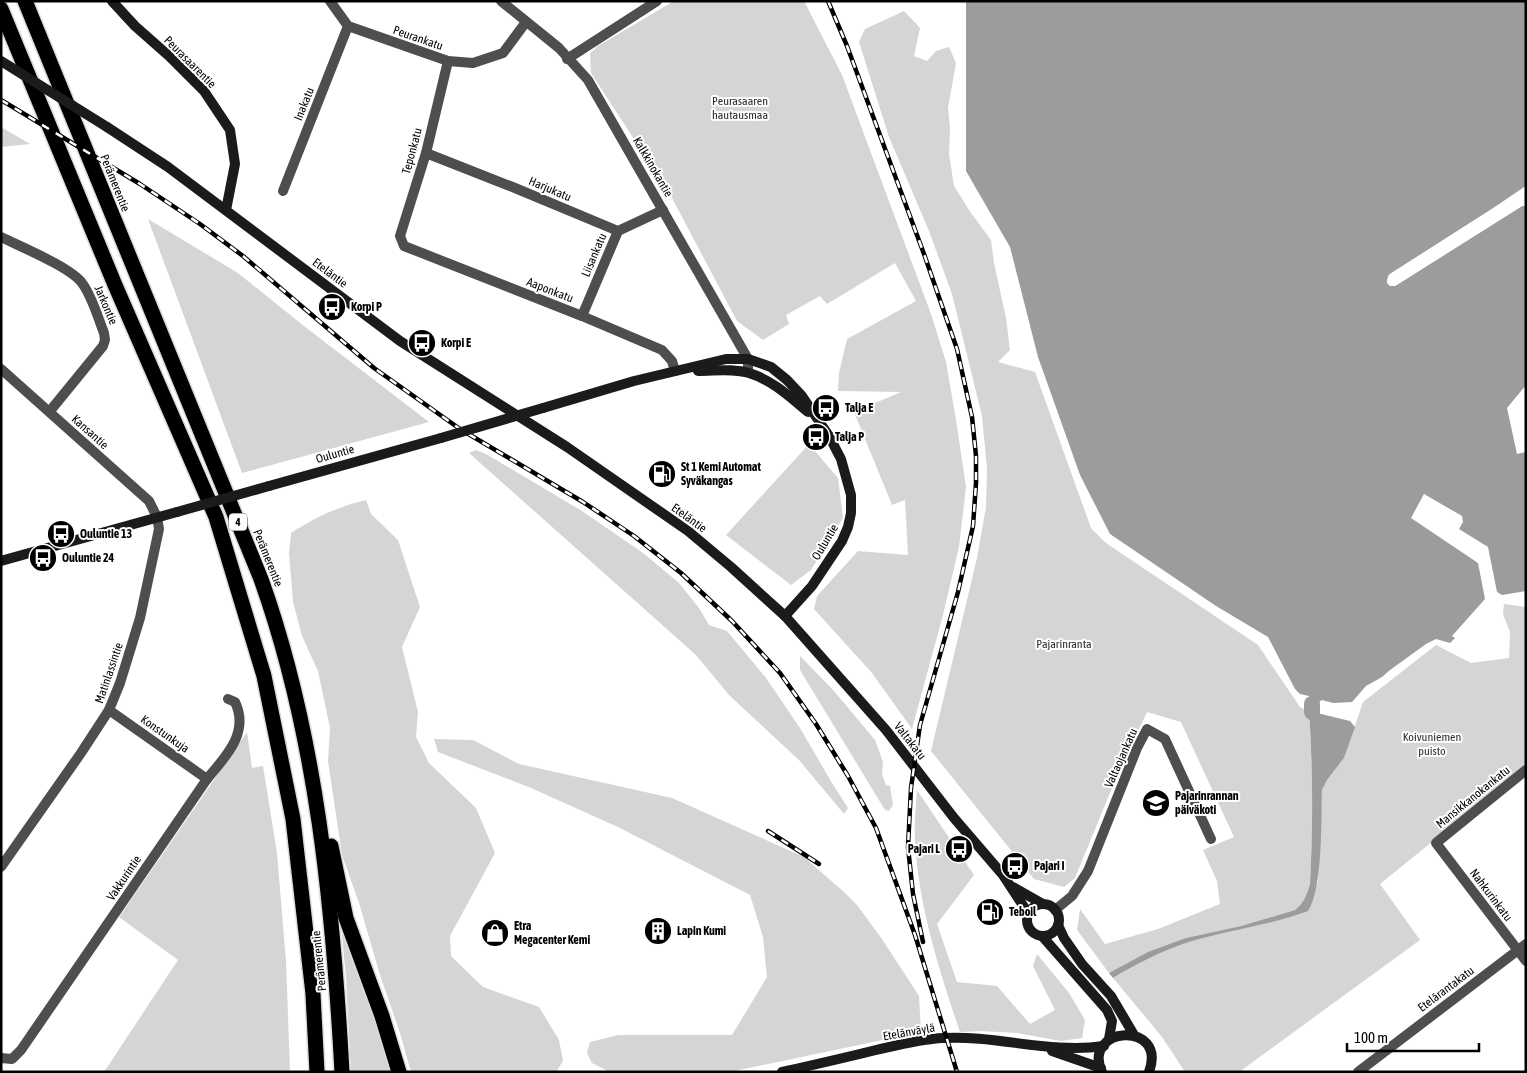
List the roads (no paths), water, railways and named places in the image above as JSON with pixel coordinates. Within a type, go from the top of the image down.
[{"type":"highway","name":"Perämerentie","points":[[25,1],[261,579],[277,624],[314,784],[335,962],[342,1072]]},
{"type":"highway","name":"Perämerentie","points":[[1,9],[115,285],[216,517],[266,685],[292,819],[313,994],[317,1072]]},
{"type":"highway","points":[[314,784],[323,803],[346,918],[382,1016],[399,1072]]},
{"type":"highway","points":[[310,1072],[308,1027],[313,994]]},
{"type":"main road","name":"Peurasaarentie","points":[[112,1],[135,26],[169,56],[204,92],[230,130],[235,164],[226,210]]},
{"type":"main road","name":"Eteläntie","points":[[1,62],[168,167],[400,341],[567,447],[688,531],[785,616]]},
{"type":"main road","name":"Ouluntie","points":[[1,561],[675,371],[726,359],[748,359],[771,368],[787,380],[802,396],[829,436],[841,459],[852,495],[848,527],[842,541],[812,586],[785,616]]},
{"type":"main road","name":"Ouluntie","points":[[675,371],[724,370],[748,372],[776,385],[815,417]]},
{"type":"main road","name":"Valtakatu","points":[[785,616],[886,730],[954,818],[1010,885],[1028,913]]},
{"type":"main road","name":"Valtakatu","points":[[1010,885],[1043,904]]},
{"type":"main road","points":[[1101,1070],[1100,1053],[1106,1042],[1112,1021],[1108,1010],[1042,936],[1032,932],[1029,928],[1027,923],[1028,913],[1034,906],[1050,905],[1055,910],[1058,917],[1058,925],[1064,938],[1082,964],[1111,996],[1134,1035],[1146,1043],[1152,1058],[1152,1070]]},
{"type":"main road","points":[[1042,936],[1054,931],[1058,925]]},
{"type":"main road","name":"Etelänväylä","points":[[782,1072],[899,1045],[942,1038],[973,1038],[1042,1047],[1086,1048],[1106,1042],[1117,1035],[1134,1035]]},
{"type":"main road","name":"Etelänväylä","points":[[1042,1047],[1101,1070]]},
{"type":"street","points":[[330,1],[348,26]]},
{"type":"street","name":"Kalkkinokantie","points":[[501,1],[559,48],[588,80],[748,359],[748,372]]},
{"type":"street","points":[[567,59],[656,1]]},
{"type":"street","name":"Peurankatu","points":[[348,26],[448,61],[473,63],[503,54],[526,22]]},
{"type":"street","name":"Inakatu","points":[[283,191],[348,26]]},
{"type":"street","name":"Teponkatu","points":[[404,246],[400,236],[426,153],[448,61]]},
{"type":"street","name":"Harjukatu","points":[[426,153],[618,231]]},
{"type":"street","points":[[618,231],[663,210]]},
{"type":"street","name":"Liisankatu","points":[[582,316],[618,231]]},
{"type":"street","name":"Jarkontie","points":[[1,236],[78,278],[86,288],[104,333],[105,340],[103,346],[50,412]]},
{"type":"street","name":"Aaponkatu","points":[[404,246],[582,316],[662,350],[672,361],[675,371]]},
{"type":"street","name":"Kansantie","points":[[1,370],[149,501],[157,517]]},
{"type":"street","name":"Matinlassintie","points":[[1,867],[109,710],[120,683],[140,618],[158,537],[157,517]]},
{"type":"street","name":"Vakkurintie","points":[[1,1058],[12,1059],[21,1050],[207,779],[232,748],[239,730],[240,719],[237,705],[234,701],[228,699]]},
{"type":"street","name":"Konstunkuja","points":[[109,710],[207,779]]},
{"type":"street","name":"Valtaojankatu","points":[[1055,910],[1072,896],[1088,871],[1147,729],[1165,739],[1211,839]]},
{"type":"street","name":"Mansikkanokankatu","points":[[1436,843],[1526,770]]},
{"type":"street","name":"Nahkurinkatu","points":[[1436,843],[1522,947],[1526,961]]},
{"type":"street","name":"Etelärantakatu","points":[[1360,1071],[1522,947]]},
{"type":"waterway","points":[[1312,704],[1312,712]]},
{"type":"railway","points":[[828,1],[847,46],[957,349],[972,417],[976,456],[973,526],[958,592],[920,725],[911,788],[908,847],[913,894],[923,942]]},
{"type":"railway","points":[[1,100],[140,184],[200,224],[243,256],[374,368],[460,429],[583,502],[634,536],[681,573],[732,621],[780,673],[816,724],[848,776],[876,828],[915,935],[957,1072]]},
{"type":"railway","points":[[768,831],[819,864]]},
{"type":"place","name":"Korpi P","points":[[332,307]]},
{"type":"place","name":"Korpi E","points":[[422,343]]},
{"type":"place","name":"Talja E","points":[[826,408]]},
{"type":"place","name":"Talja P","points":[[816,437]]},
{"type":"place","name":"St 1 Kemi Automat Syväkangas","points":[[662,474]]},
{"type":"place","name":"Ouluntie 13","points":[[61,534]]},
{"type":"place","name":"Ouluntie 24","points":[[43,558]]},
{"type":"place","name":"Pajarinrannan päiväkoti","points":[[1156,803]]},
{"type":"place","name":"Pajari L","points":[[959,849]]},
{"type":"place","name":"Pajari I","points":[[1015,866]]},
{"type":"place","name":"Teboil","points":[[990,912]]},
{"type":"place","name":"Lapin Kumi","points":[[658,931]]},
{"type":"place","name":"Etra Megacenter Kemi","points":[[495,933]]},
{"type":"park label","name":"Peurasaaren hautausmaa","points":[[740,108]]},
{"type":"park label","name":"Pajarinranta","points":[[1064,644]]},
{"type":"park label","name":"Koivuniemen puisto","points":[[1432,744]]}]
